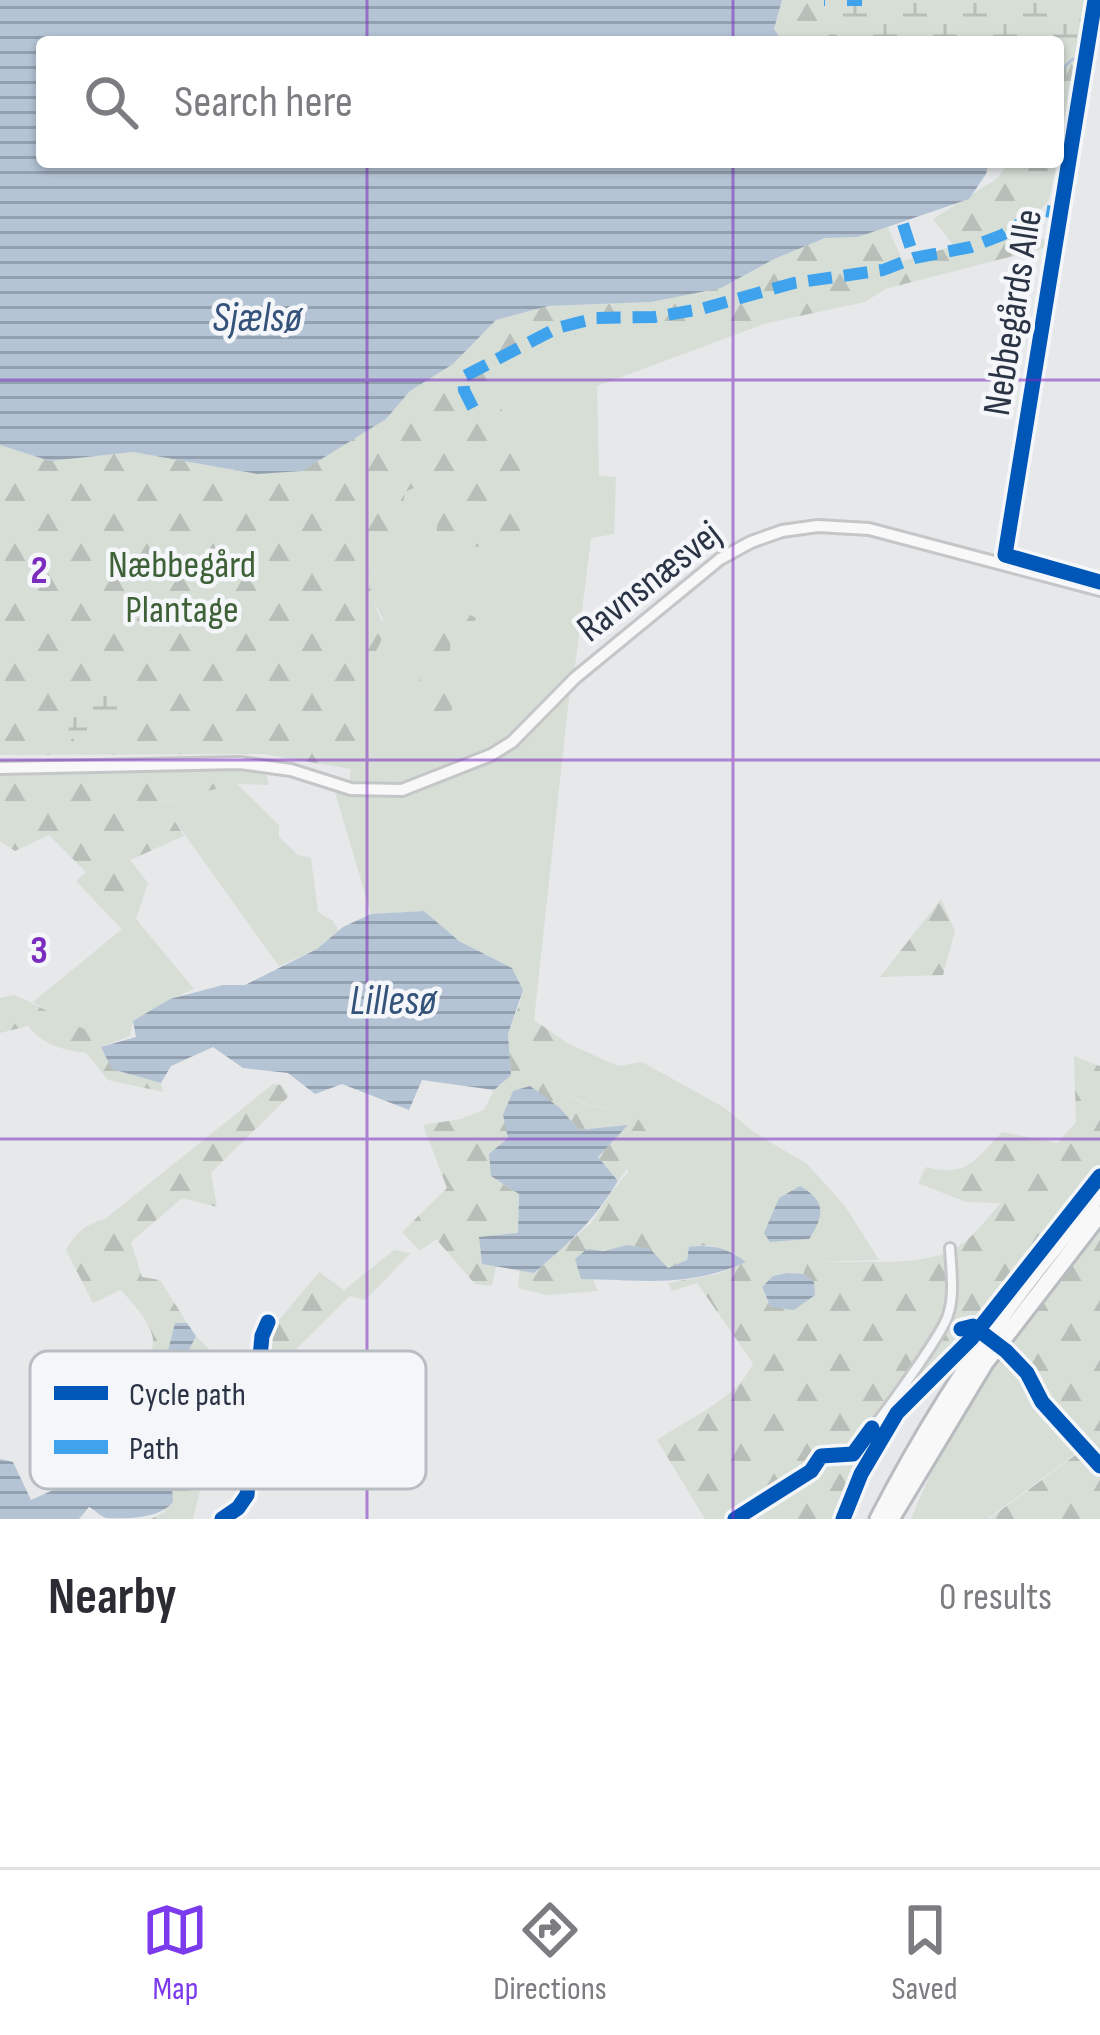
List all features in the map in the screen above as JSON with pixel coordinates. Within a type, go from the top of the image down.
[{"type":"highway","points":[[878,1519],[914,1448],[983,1342],[1100,1194]]},
{"type":"highway","points":[[891,1519],[985,1363],[1100,1214]]},
{"type":"main road","name":"Ravnsnæsvej","points":[[0,768],[240,764],[291,770],[351,789],[402,790],[512,742],[575,678],[720,559],[782,530],[869,529],[1100,590]]},
{"type":"street","name":"Nebbegårds Alle","points":[[1004,563],[1095,0]]},
{"type":"street","points":[[735,1519],[811,1471],[821,1456],[848,1456],[863,1442],[927,1355],[948,1316],[950,1248]]},
{"type":"street","points":[[261,1351],[268,1322]]},
{"type":"street","points":[[222,1519],[238,1508],[248,1489]]},
{"type":"green space","points":[[782,0],[1089,0],[1075,97],[1064,137],[1064,36],[779,36],[774,29]]},
{"type":"green space","points":[[844,0],[1079,0],[1078,35],[1064,79],[1064,36],[828,36]]},
{"type":"green space","name":"Næbbegård Plantage","points":[[1005,168],[1056,168],[1049,200],[1027,224],[1052,246],[885,289],[865,302],[767,323],[578,333],[498,381],[498,405],[529,445],[535,482],[528,534],[513,548],[435,545],[440,499],[423,484],[405,492],[398,538],[369,578],[383,632],[363,669],[367,765],[351,769],[263,754],[0,755],[0,445],[50,461],[133,452],[257,474],[386,419],[410,391],[453,364],[496,320],[548,306],[651,302],[825,238],[858,237],[887,226],[903,261],[954,246],[933,219],[998,178]]},
{"type":"green space","points":[[767,323],[597,386],[599,476],[616,477],[614,534],[591,538],[574,673],[488,753],[402,786],[349,786],[351,769],[367,765],[363,669],[383,619],[370,594],[369,578],[398,538],[405,492],[423,484],[440,499],[435,544],[529,445],[498,405],[498,381],[578,333]]},
{"type":"green space","points":[[457,608],[476,618],[469,633],[451,637],[447,687],[454,691],[452,710],[418,719],[422,635]]},
{"type":"green space","points":[[570,688],[534,1020],[520,1003],[521,990],[512,972],[453,936],[424,911],[371,914],[335,792],[372,797],[401,794],[491,759]]},
{"type":"green space","points":[[102,692],[119,694],[130,705],[102,738],[75,741],[68,732],[73,718],[84,703]]},
{"type":"green space","points":[[265,771],[269,785],[236,784],[163,802],[184,836],[130,860],[148,883],[136,919],[194,989],[183,994],[76,881],[86,872],[49,835],[15,851],[0,841],[0,776]]},
{"type":"green space","points":[[236,783],[279,825],[279,837],[298,855],[311,858],[318,912],[339,931],[317,949],[279,966],[162,803]]},
{"type":"green space","points":[[941,899],[955,931],[943,975],[880,977]]},
{"type":"green space","points":[[122,929],[183,994],[133,1021],[130,1036],[79,1028],[33,1002]]},
{"type":"green space","points":[[14,995],[83,1029],[130,1036],[101,1047],[112,1068],[161,1083],[163,1092],[108,1080],[86,1053],[54,1046],[28,1026],[0,1033],[0,998]]},
{"type":"green space","points":[[520,1003],[534,1020],[569,1044],[555,1065],[565,1090],[593,1106],[632,1109],[651,1139],[618,1181],[598,1157],[626,1126],[579,1130],[560,1108],[508,1138],[491,1176],[519,1194],[518,1234],[482,1264],[496,1266],[492,1286],[475,1284],[436,1239],[420,1251],[402,1232],[447,1188],[423,1125],[484,1110],[494,1090],[511,1075],[508,1034]]},
{"type":"green space","points":[[569,1044],[618,1066],[642,1062],[725,1108],[755,1133],[807,1164],[845,1206],[879,1260],[808,1262],[803,1274],[787,1273],[775,1262],[746,1262],[635,1210],[613,1190],[628,1172],[631,1109],[582,1102],[565,1089],[555,1065]]},
{"type":"green space","points":[[1074,1056],[1100,1066],[1100,1170],[974,1330],[964,1354],[893,1411],[868,1456],[849,1519],[705,1519],[657,1440],[725,1397],[753,1363],[697,1283],[672,1291],[668,1283],[718,1274],[746,1262],[775,1262],[787,1273],[773,1276],[762,1287],[771,1307],[814,1282],[803,1274],[808,1262],[902,1261],[952,1250],[1001,1203],[966,1202],[918,1183],[926,1167],[961,1168],[1002,1132],[1058,1143],[1076,1122]]},
{"type":"green space","points":[[273,1084],[281,1085],[289,1096],[211,1173],[217,1207],[182,1198],[131,1242],[142,1277],[160,1280],[187,1323],[175,1324],[168,1351],[150,1351],[153,1337],[147,1322],[121,1290],[93,1303],[66,1250],[82,1230],[105,1219]]},
{"type":"green space","points":[[613,1190],[635,1210],[707,1245],[690,1247],[687,1260],[668,1268],[638,1248],[587,1250],[581,1278],[593,1279],[598,1291],[547,1295],[518,1288],[520,1270],[534,1273],[591,1223]]},
{"type":"green space","points":[[1100,1227],[1100,1519],[989,1519],[1077,1454],[996,1364]]},
{"type":"green space","points":[[394,1250],[411,1253],[365,1300],[350,1296],[294,1351],[264,1351],[265,1337],[319,1272],[344,1290]]},
{"type":"green space","points":[[196,1336],[210,1351],[188,1351]]},
{"type":"green space","points":[[996,1364],[1077,1453],[987,1519],[911,1519],[948,1433]]},
{"type":"green space","points":[[159,1489],[200,1489],[193,1519],[151,1519],[165,1512]]},
{"type":"water","name":"Sjælsø","points":[[0,0],[782,0],[774,29],[779,36],[36,36],[36,168],[988,168],[969,199],[858,237],[825,238],[721,288],[651,302],[548,306],[496,320],[453,364],[410,391],[386,419],[302,471],[257,474],[133,452],[50,461],[0,445]]},
{"type":"water","name":"Lillesø","points":[[424,911],[459,941],[512,968],[523,990],[508,1034],[511,1075],[494,1090],[422,1080],[409,1110],[342,1084],[315,1094],[288,1073],[243,1068],[213,1047],[171,1066],[161,1083],[112,1069],[101,1047],[136,1037],[133,1021],[170,999],[223,985],[245,985],[317,949],[343,927],[371,914]]},
{"type":"water","points":[[530,1086],[560,1108],[579,1130],[628,1125],[598,1157],[618,1181],[580,1231],[534,1273],[482,1264],[479,1237],[518,1233],[519,1194],[491,1176],[489,1154],[508,1138],[503,1115],[513,1091]]},
{"type":"water","points":[[800,1186],[815,1197],[820,1209],[814,1230],[809,1239],[770,1242],[764,1233],[779,1198]]},
{"type":"water","points":[[627,1245],[650,1249],[668,1268],[687,1260],[689,1247],[697,1246],[726,1250],[746,1262],[684,1279],[581,1279],[575,1259],[587,1249],[604,1251]]},
{"type":"water","points":[[803,1274],[814,1282],[815,1295],[794,1310],[771,1307],[762,1287],[773,1276]]},
{"type":"water","points":[[175,1323],[187,1323],[196,1336],[188,1351],[168,1351]]},
{"type":"water","points":[[0,1459],[13,1462],[31,1500],[51,1491],[172,1489],[173,1502],[160,1512],[133,1518],[106,1518],[89,1507],[79,1519],[0,1519]]},
{"type":"waterway","points":[[1064,67],[1080,59]]},
{"type":"marked path","points":[[847,0],[862,0]]},
{"type":"marked path","points":[[473,408],[463,377],[557,328],[596,318],[654,317],[701,309],[794,283],[883,270],[914,258],[971,247],[1002,235],[1041,210],[1069,215]]},
{"type":"marked path","points":[[903,224],[914,258]]},
{"type":"cycle path","points":[[1095,0],[1005,555],[1100,582]]},
{"type":"cycle path","points":[[843,1519],[861,1474],[897,1413],[971,1339],[1100,1176]]},
{"type":"cycle path","points":[[261,1351],[268,1322]]},
{"type":"cycle path","points":[[961,1329],[973,1326],[1006,1351],[1027,1373],[1042,1402],[1100,1466]]},
{"type":"cycle path","points":[[735,1519],[811,1471],[821,1456],[853,1454],[872,1428]]},
{"type":"cycle path","points":[[222,1519],[238,1508],[248,1489]]}]
